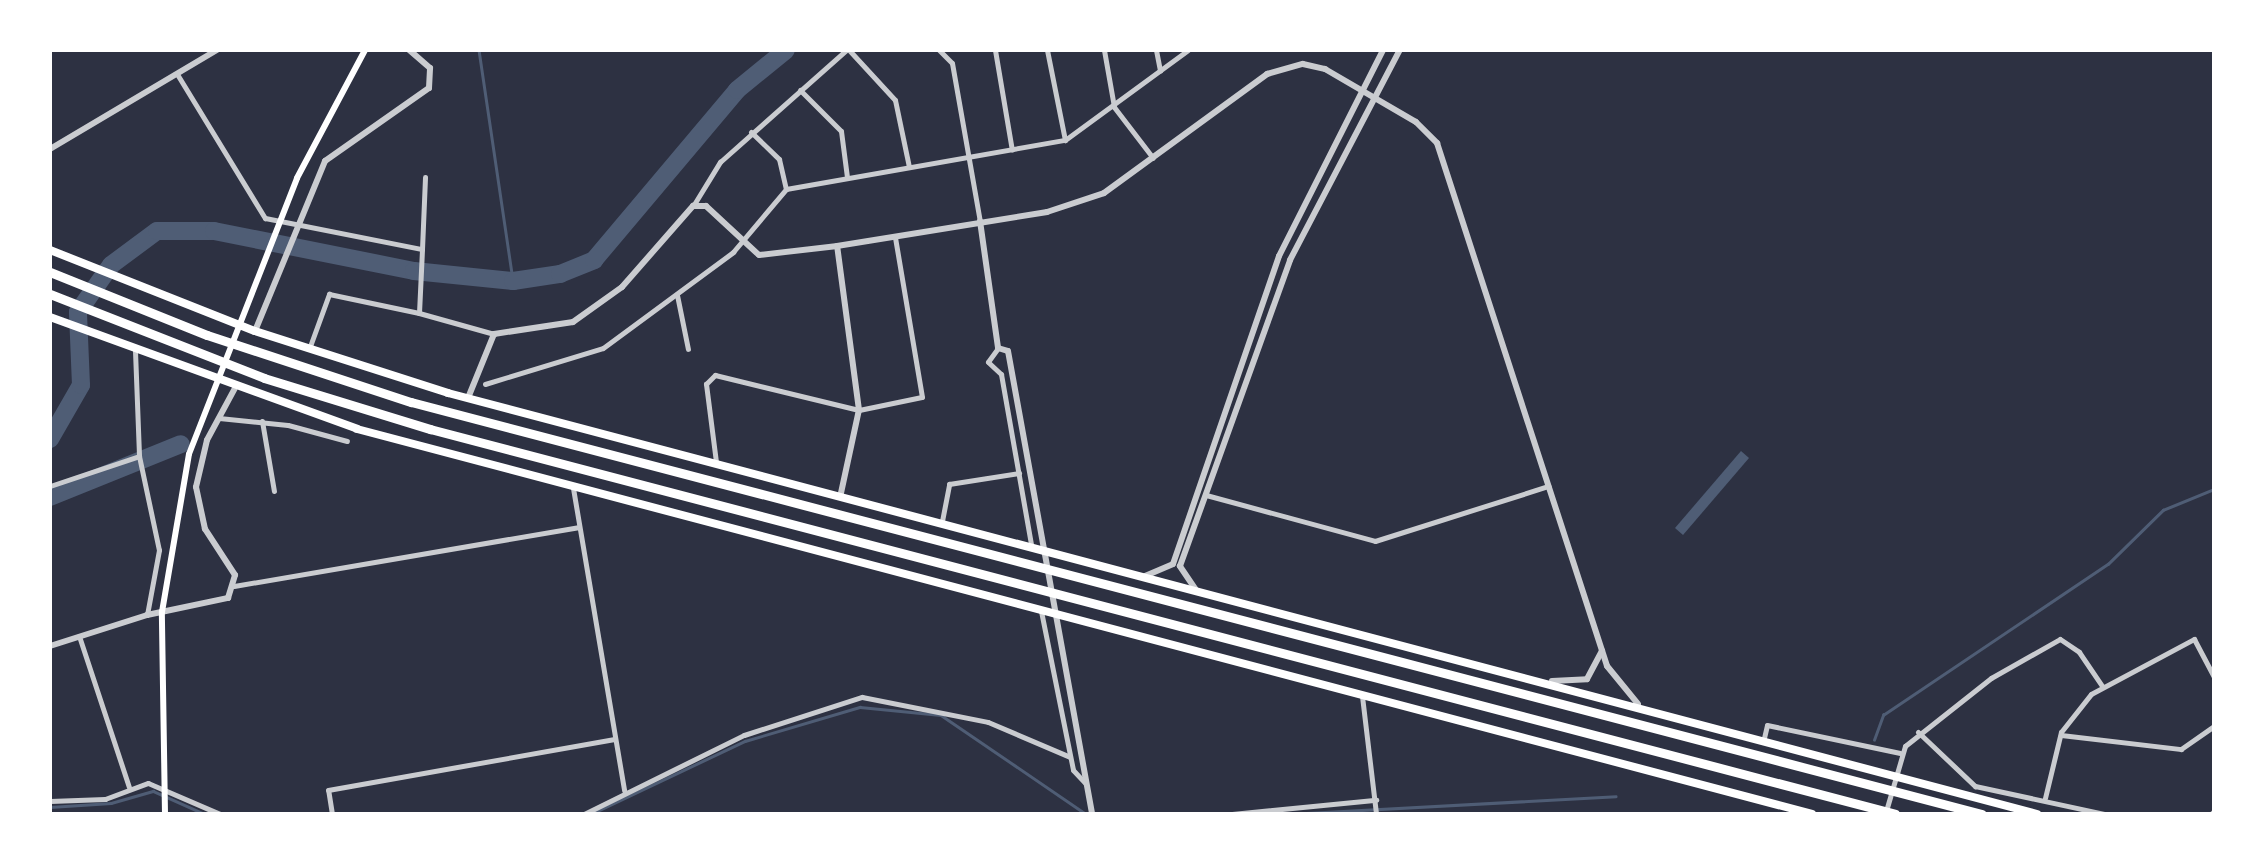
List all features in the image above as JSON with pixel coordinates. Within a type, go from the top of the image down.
[{"type":"highway","points":[[50,250],[254,331],[468,398],[1638,704],[2037,814]]},
{"type":"highway","points":[[50,272],[157,316],[488,424],[1982,814]]},
{"type":"highway","points":[[52,295],[138,331],[430,429],[1895,814]]},
{"type":"highway","points":[[50,316],[235,388],[573,488],[1806,813]]},
{"type":"main road","points":[[165,814],[162,612],[172,534],[207,398],[297,178],[364,50]]},
{"type":"street","points":[[50,149],[217,50]]},
{"type":"street","points":[[254,331],[325,161],[356,136],[408,108],[429,88],[430,68],[410,50]]},
{"type":"street","points":[[309,349],[329,294],[494,334],[526,332],[585,314],[622,287],[693,206],[720,162],[848,50],[895,100],[908,167]]},
{"type":"street","points":[[939,50],[952,64],[998,348],[988,362],[1001,374],[1031,545]]},
{"type":"street","points":[[995,50],[1012,151]]},
{"type":"street","points":[[1047,50],[1065,140]]},
{"type":"street","points":[[1104,50],[1114,107],[1153,158]]},
{"type":"street","points":[[1156,50],[1160,71]]},
{"type":"street","points":[[485,384],[603,348],[744,240],[786,189],[1065,140],[1188,50]]},
{"type":"street","points":[[1144,576],[1174,564],[1279,256],[1360,88],[1383,50]]},
{"type":"street","points":[[1196,590],[1180,566],[1290,260],[1400,50]]},
{"type":"street","points":[[693,206],[706,206],[759,255],[780,257],[1047,212],[1104,193],[1267,74],[1287,66],[1324,69],[1373,96],[1437,143],[1602,650],[1614,680],[1638,704]]},
{"type":"street","points":[[177,74],[264,218],[422,249]]},
{"type":"street","points":[[800,90],[841,132],[847,177]]},
{"type":"street","points":[[751,132],[778,158],[786,189]]},
{"type":"street","points":[[419,313],[425,177]]},
{"type":"street","points":[[716,462],[706,384],[715,375],[859,410],[922,397],[895,238]]},
{"type":"street","points":[[837,246],[859,410],[841,493]]},
{"type":"street","points":[[677,295],[688,349]]},
{"type":"street","points":[[468,398],[494,334]]},
{"type":"street","points":[[998,348],[1008,351],[1092,814]]},
{"type":"street","points":[[134,351],[139,456],[158,550],[146,614]]},
{"type":"street","points":[[234,586],[231,568],[198,512],[196,487],[219,418],[235,388]]},
{"type":"street","points":[[219,418],[262,421],[347,442]]},
{"type":"street","points":[[262,421],[274,491]]},
{"type":"street","points":[[50,486],[139,456]]},
{"type":"street","points":[[942,522],[949,484],[1019,473]]},
{"type":"street","points":[[1206,495],[1374,541],[1548,486]]},
{"type":"street","points":[[573,488],[624,791]]},
{"type":"street","points":[[50,646],[146,614],[221,604],[234,586],[578,526]]},
{"type":"street","points":[[1041,610],[1070,757],[1088,786]]},
{"type":"street","points":[[78,636],[129,787]]},
{"type":"street","points":[[1885,814],[1900,753],[1918,732],[1991,678],[2060,639],[2079,652],[2102,686]]},
{"type":"street","points":[[2045,798],[2060,734],[2102,686],[2194,639],[2214,678]]},
{"type":"street","points":[[1552,682],[1587,678],[1602,650]]},
{"type":"street","points":[[1362,696],[1376,814]]},
{"type":"street","points":[[584,814],[744,735],[862,697],[988,722],[1070,757]]},
{"type":"street","points":[[1764,738],[1768,725],[1900,753]]},
{"type":"street","points":[[2060,734],[2181,748],[2214,726]]},
{"type":"street","points":[[1918,732],[1971,784],[2104,814]]},
{"type":"street","points":[[332,814],[328,790],[614,739]]},
{"type":"street","points":[[1971,784],[1971,797]]},
{"type":"street","points":[[50,801],[106,799],[129,787],[164,788],[220,814]]},
{"type":"street","points":[[1232,814],[1376,800]]},
{"type":"street","points":[[1774,814],[1782,806]]},
{"type":"water","points":[[1741,451],[1749,458],[1683,535],[1675,528]]},
{"type":"waterway","points":[[479,50],[513,281]]},
{"type":"waterway","points":[[50,439],[81,385],[78,312],[111,265],[157,231],[214,231],[414,271],[513,281],[560,274],[594,260],[737,90],[786,50]]},
{"type":"waterway","points":[[50,497],[181,444]]},
{"type":"waterway","points":[[1874,740],[1883,715],[2108,564],[2163,510],[2214,489]]},
{"type":"waterway","points":[[591,814],[745,741],[860,707],[941,715],[1086,814]]},
{"type":"waterway","points":[[50,807],[111,803],[153,791],[205,814]]},
{"type":"waterway","points":[[1288,814],[1616,796]]}]
